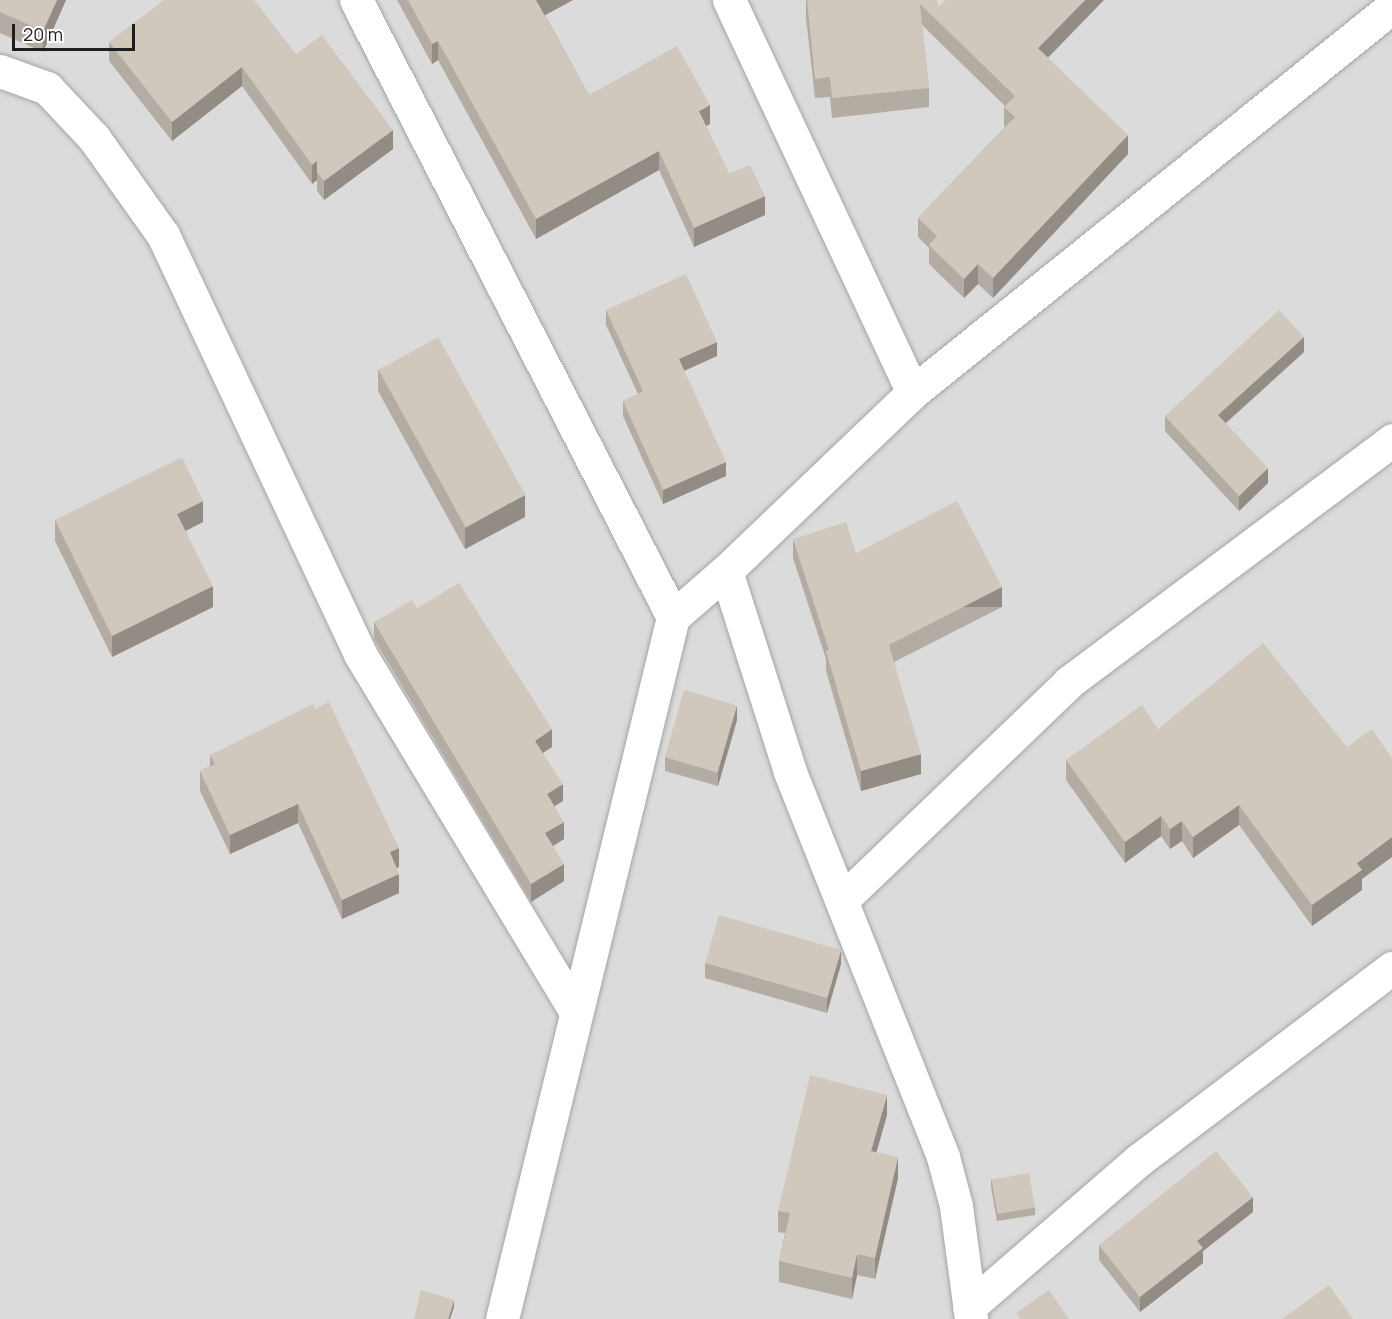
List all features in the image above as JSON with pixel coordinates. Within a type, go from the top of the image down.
[{"type":"street","points":[[356,0],[673,617]]},
{"type":"street","points":[[729,0],[913,392]]},
{"type":"street","points":[[502,1319],[575,1010],[673,617],[726,572],[913,392],[1392,7]]},
{"type":"street","points":[[0,71],[47,88],[94,138],[163,235],[360,654],[575,1010]]},
{"type":"street","points":[[842,900],[1069,682],[1392,440]]},
{"type":"street","points":[[726,572],[790,772],[943,1157],[956,1206],[970,1313]]},
{"type":"street","points":[[970,1313],[1139,1160],[1392,968]]},
{"type":"shaded area","points":[[0,0],[1392,0],[1392,1319],[0,1319]]},
{"type":"building","points":[[0,0],[57,0],[43,31],[0,12]]},
{"type":"building","points":[[164,0],[254,0],[296,54],[322,35],[393,130],[324,181],[317,172],[317,161],[312,165],[242,67],[172,122],[109,42]]},
{"type":"building","points":[[408,0],[536,0],[589,95],[677,46],[710,105],[699,111],[729,174],[750,165],[765,196],[694,228],[659,151],[536,219],[438,41],[432,44]]},
{"type":"building","points":[[807,0],[937,0],[938,7],[945,0],[1085,0],[1038,48],[1128,135],[993,278],[978,264],[964,279],[929,245],[937,236],[918,218],[1015,117],[1004,107],[1015,96],[920,4],[929,88],[832,98],[830,77],[815,79]]},
{"type":"building","points":[[686,274],[717,342],[679,359],[726,462],[663,490],[623,401],[643,391],[606,310]]},
{"type":"building","points":[[1279,310],[1304,337],[1218,415],[1268,468],[1239,496],[1165,416]]},
{"type":"building","points":[[438,337],[525,494],[466,527],[379,370]]},
{"type":"building","points":[[182,457],[203,501],[177,514],[213,586],[112,636],[55,520]]},
{"type":"building","points":[[957,501],[1002,587],[889,645],[921,754],[861,771],[826,651],[829,650],[793,539],[846,522],[856,553]]},
{"type":"building","points":[[459,583],[552,729],[535,741],[563,784],[547,794],[564,822],[545,833],[564,864],[531,884],[374,622],[412,600],[417,608]]},
{"type":"building","points":[[1263,643],[1347,747],[1372,729],[1392,758],[1392,837],[1357,863],[1362,870],[1312,905],[1239,805],[1193,837],[1182,821],[1170,829],[1161,816],[1125,842],[1066,760],[1142,705],[1158,729]]},
{"type":"building","points":[[684,690],[737,705],[718,772],[665,757]]},
{"type":"building","points":[[329,702],[399,848],[390,852],[399,874],[342,900],[298,804],[230,835],[200,771],[215,764],[210,755],[313,704],[315,709]]},
{"type":"building","points":[[719,915],[841,950],[827,998],[705,963]]},
{"type":"building","points":[[810,1075],[887,1095],[871,1151],[898,1157],[875,1258],[857,1254],[852,1278],[779,1261],[790,1213],[778,1211]]},
{"type":"building","points":[[1216,1151],[1253,1197],[1197,1241],[1203,1248],[1140,1297],[1099,1245]]},
{"type":"building","points":[[1029,1173],[1035,1207],[998,1214],[992,1180]]},
{"type":"building","points":[[1329,1285],[1353,1319],[1282,1319]]},
{"type":"building","points":[[421,1290],[454,1300],[448,1319],[414,1319]]},
{"type":"building","points":[[1049,1290],[1069,1319],[1020,1319],[1016,1313]]}]
